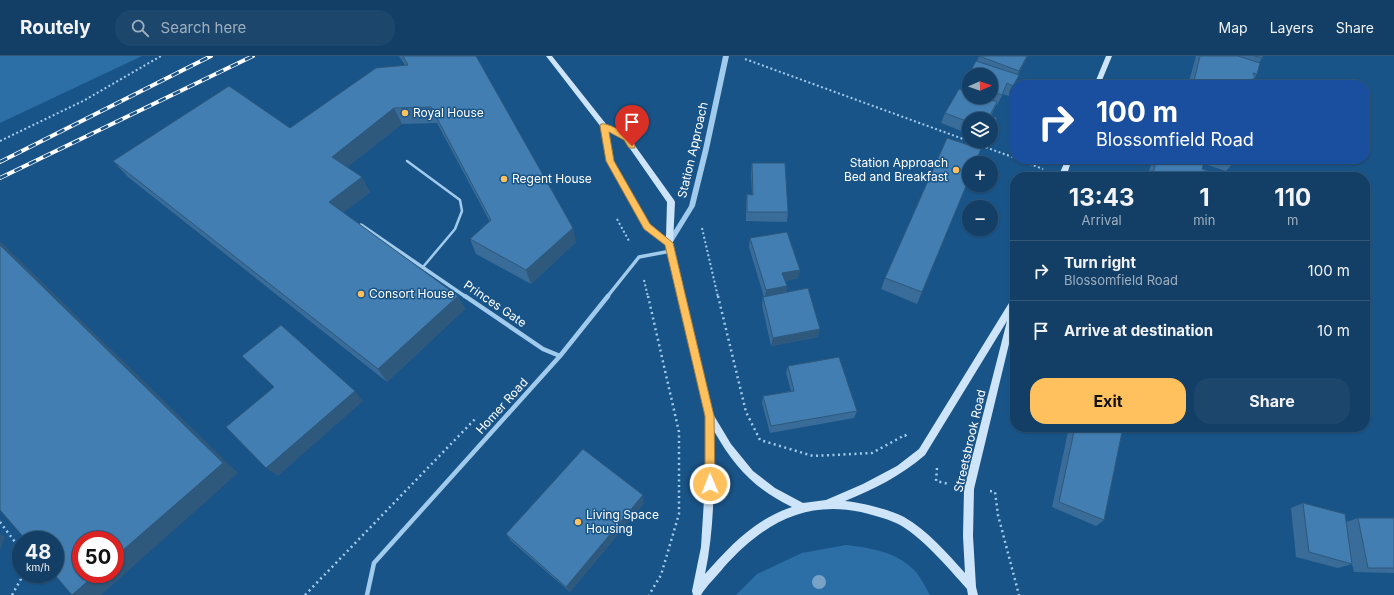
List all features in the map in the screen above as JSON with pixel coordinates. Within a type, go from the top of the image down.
[{"type":"main road","points":[[549,56],[604,126],[626,138],[671,202],[670,247],[709,416],[710,492],[706,547],[695,593]]},
{"type":"main road","points":[[1100,80],[1109,56]]},
{"type":"main road","points":[[604,126],[610,161],[647,227],[670,247]]},
{"type":"main road","name":"Streetsbrook Road","points":[[826,504],[889,478],[908,465],[922,452],[1010,309]]},
{"type":"main road","name":"Streetsbrook Road","points":[[972,591],[968,536],[969,488],[1010,321]]},
{"type":"main road","points":[[709,416],[726,446],[743,466],[768,488],[801,507]]},
{"type":"main road","points":[[695,593],[743,541],[771,520],[801,507],[826,504],[865,508],[902,521],[933,544],[972,591]]},
{"type":"street","name":"Station Approach","points":[[670,247],[692,206],[726,56]]},
{"type":"street","name":"Princes Gate","points":[[362,226],[543,349],[560,356]]},
{"type":"street","points":[[639,257],[670,247]]},
{"type":"street","name":"Homer Road","points":[[367,595],[374,563],[560,356],[639,257]]},
{"type":"lane","points":[[407,161],[460,200],[462,211],[455,229],[423,267]]},
{"type":"path","points":[[0,141],[83,101],[162,56]]},
{"type":"path","points":[[743,65],[745,59],[1010,157]]},
{"type":"path","points":[[1030,164],[1051,172]]},
{"type":"path","points":[[616,216],[639,257],[679,432],[680,514],[661,575],[649,595]]},
{"type":"path","points":[[701,226],[746,412],[760,440],[813,456],[872,453],[905,435],[937,468],[936,481],[995,492],[998,515],[1019,595]]},
{"type":"path","points":[[304,595],[482,412]]},
{"type":"path","points":[[0,522],[12,538]]},
{"type":"path","points":[[12,595],[18,583]]},
{"type":"shaded area","points":[[0,56],[142,56],[0,123]]},
{"type":"shaded area","points":[[846,545],[881,551],[898,558],[916,572],[930,595],[736,595],[757,574],[802,553]]},
{"type":"building","points":[[403,56],[476,56],[573,228],[526,270],[470,239],[491,220],[431,107],[394,108],[332,157],[362,177],[329,202],[458,296],[378,369],[113,161],[229,86],[290,128],[376,68],[408,65]]},
{"type":"building","points":[[979,56],[1027,56],[1019,71]]},
{"type":"building","points":[[1200,56],[1238,56],[1260,63],[1257,74],[1253,73],[1255,78],[1250,80],[1194,80]]},
{"type":"building","points":[[976,61],[998,68],[972,68]]},
{"type":"building","points":[[998,68],[1019,75],[1016,80],[1010,80],[1010,84],[1007,83],[1002,95],[998,94]]},
{"type":"building","points":[[959,89],[962,90],[962,104],[996,104],[992,112],[962,112],[962,119],[945,113]]},
{"type":"building","points":[[947,138],[962,143],[962,148],[981,149],[978,156],[962,156],[962,192],[964,192],[922,292],[885,278]]},
{"type":"building","points":[[752,163],[785,163],[788,212],[747,212],[747,194],[753,195]]},
{"type":"building","points":[[1156,164],[1204,164],[1202,169],[1211,172],[1153,172]]},
{"type":"building","points":[[787,232],[800,270],[782,273],[787,286],[766,290],[750,238]]},
{"type":"building","points":[[0,245],[223,463],[124,549],[124,531],[72,531],[72,583],[86,583],[72,595],[62,583],[64,583],[64,531],[18,531],[0,510]]},
{"type":"building","points":[[808,288],[820,329],[773,338],[763,297]]},
{"type":"building","points":[[281,325],[355,391],[266,468],[226,427],[274,387],[242,356]]},
{"type":"building","points":[[839,357],[857,411],[771,426],[763,396],[794,391],[788,366]]},
{"type":"building","points":[[1074,432],[1122,432],[1104,520],[1059,502]]},
{"type":"building","name":"Living Space Housing","points":[[583,449],[643,495],[566,587],[506,534]]},
{"type":"building","points":[[1303,503],[1345,514],[1352,564],[1309,552]]},
{"type":"building","points":[[1358,518],[1394,518],[1394,568],[1368,568]]},
{"type":"railway","points":[[0,162],[211,56]]},
{"type":"railway","points":[[0,178],[253,56]]},
{"type":"place","name":"Royal House","points":[[405,113]]},
{"type":"place","name":"Station Approach Bed and Breakfast","points":[[956,170]]},
{"type":"place","name":"Regent House","points":[[504,179]]},
{"type":"place","name":"Consort House","points":[[361,294]]},
{"type":"place","name":"Living Space Housing","points":[[578,522]]},
{"type":"route","points":[[632,146],[626,138],[604,126],[610,161],[647,227],[669,243],[709,416],[710,484]]}]
